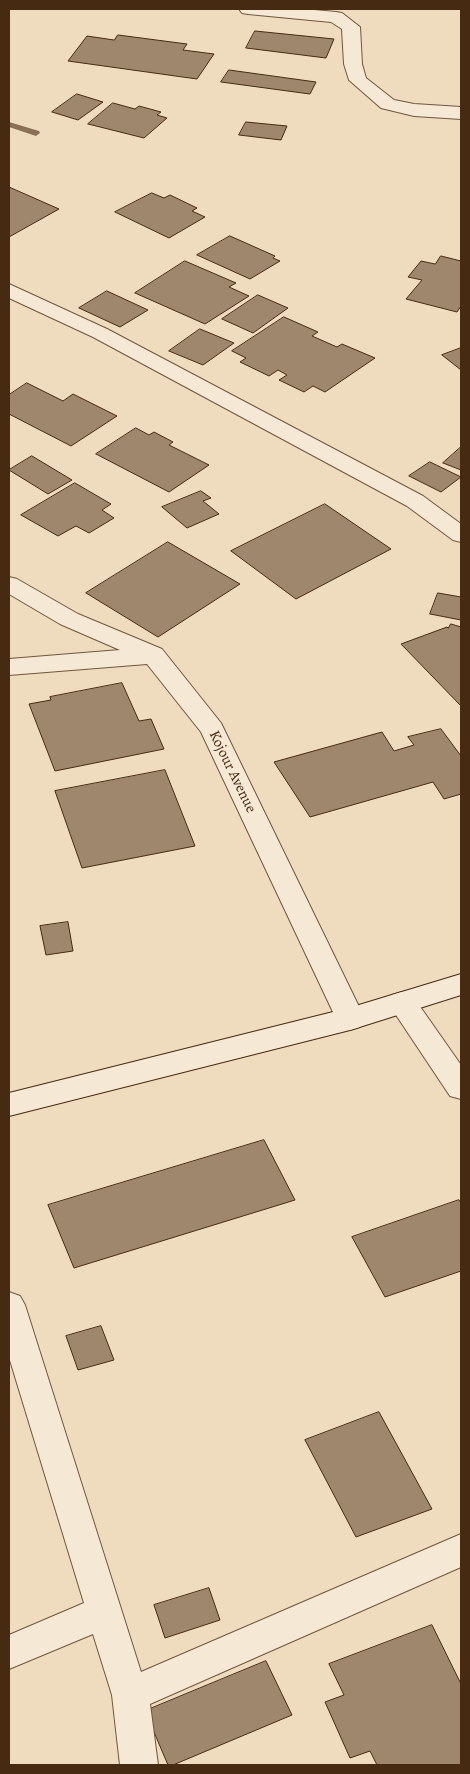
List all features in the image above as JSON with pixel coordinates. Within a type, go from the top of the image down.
[{"type":"street","points":[[248,9],[336,17],[351,27],[354,64],[358,80],[388,104],[414,110],[461,112]]},
{"type":"street","points":[[9,290],[100,333],[415,501],[461,535]]},
{"type":"street","name":"Kojour Avenue","points":[[9,584],[69,619],[153,655],[212,730],[350,1019]]},
{"type":"street","points":[[9,667],[153,655]]},
{"type":"street","points":[[9,1105],[350,1019],[461,984]]},
{"type":"street","points":[[402,1003],[461,1088]]},
{"type":"street","points":[[9,1304],[130,1695],[139,1765]]},
{"type":"street","points":[[130,1695],[461,1550]]},
{"type":"street","points":[[9,1652],[104,1612]]},
{"type":"building","points":[[255,31],[334,39],[326,58],[246,48]]},
{"type":"building","points":[[118,35],[187,44],[183,50],[214,54],[197,79],[68,61],[87,36],[114,40]]},
{"type":"building","points":[[229,70],[316,82],[310,94],[221,82]]},
{"type":"building","points":[[77,94],[103,102],[78,120],[52,112]]},
{"type":"building","points":[[113,103],[135,109],[139,106],[161,112],[157,115],[167,118],[144,138],[88,124]]},
{"type":"building","points":[[246,122],[287,126],[281,140],[239,135]]},
{"type":"building","points":[[9,187],[59,209],[9,237]]},
{"type":"building","points":[[152,193],[164,198],[170,195],[197,208],[192,211],[205,217],[169,238],[115,212]]},
{"type":"building","points":[[230,236],[275,256],[273,258],[280,261],[250,279],[197,255]]},
{"type":"building","points":[[441,256],[461,261],[461,306],[457,312],[406,299],[422,280],[408,277],[421,261],[435,264]]},
{"type":"building","points":[[185,261],[236,283],[229,287],[249,296],[205,324],[135,293]]},
{"type":"building","points":[[107,291],[148,310],[120,327],[79,308]]},
{"type":"building","points":[[258,295],[288,308],[253,333],[222,319]]},
{"type":"building","points":[[284,317],[318,332],[312,336],[337,347],[342,344],[375,358],[325,392],[313,386],[304,392],[279,380],[287,375],[278,370],[269,376],[240,362],[246,358],[232,351]]},
{"type":"building","points":[[200,329],[234,343],[203,365],[169,351]]},
{"type":"building","points":[[461,348],[461,370],[442,355]]},
{"type":"building","points":[[27,383],[63,401],[73,394],[117,416],[71,446],[9,414],[9,395]]},
{"type":"building","points":[[136,428],[149,435],[154,432],[173,442],[169,445],[209,465],[169,492],[96,454]]},
{"type":"building","points":[[461,447],[461,470],[443,463]]},
{"type":"building","points":[[32,456],[72,480],[48,494],[9,470]]},
{"type":"building","points":[[430,462],[461,477],[441,492],[409,476]]},
{"type":"building","points":[[75,483],[111,504],[102,510],[114,518],[89,533],[76,526],[58,536],[21,515]]},
{"type":"building","points":[[201,491],[211,498],[203,501],[219,514],[187,528],[162,507]]},
{"type":"building","points":[[325,504],[391,549],[296,599],[231,551]]},
{"type":"building","points":[[168,542],[240,584],[158,637],[86,593]]},
{"type":"building","points":[[438,593],[461,597],[461,620],[430,614]]},
{"type":"building","points":[[451,624],[461,627],[461,706],[401,644],[448,628]]},
{"type":"building","points":[[122,683],[139,721],[151,719],[164,749],[55,771],[29,704],[51,700],[50,697]]},
{"type":"building","points":[[441,729],[461,756],[461,794],[444,799],[433,782],[310,817],[274,762],[382,732],[394,751],[414,745],[408,737]]},
{"type":"building","points":[[165,770],[195,846],[82,868],[55,791]]},
{"type":"building","points":[[68,922],[73,951],[46,955],[40,926]]},
{"type":"building","points":[[264,1140],[295,1200],[74,1268],[48,1205]]},
{"type":"building","points":[[459,1200],[461,1203],[461,1271],[385,1297],[352,1237]]},
{"type":"building","points":[[101,1326],[114,1360],[78,1370],[66,1336]]},
{"type":"building","points":[[379,1412],[432,1509],[356,1537],[305,1440]]},
{"type":"building","points":[[209,1588],[220,1620],[165,1638],[154,1605]]},
{"type":"building","points":[[432,1625],[461,1684],[461,1765],[377,1765],[370,1751],[350,1758],[325,1702],[344,1695],[329,1664]]},
{"type":"building","points":[[266,1661],[292,1715],[173,1765],[168,1765],[145,1711]]},
{"type":"waterway","points":[[9,124],[36,133]]}]
